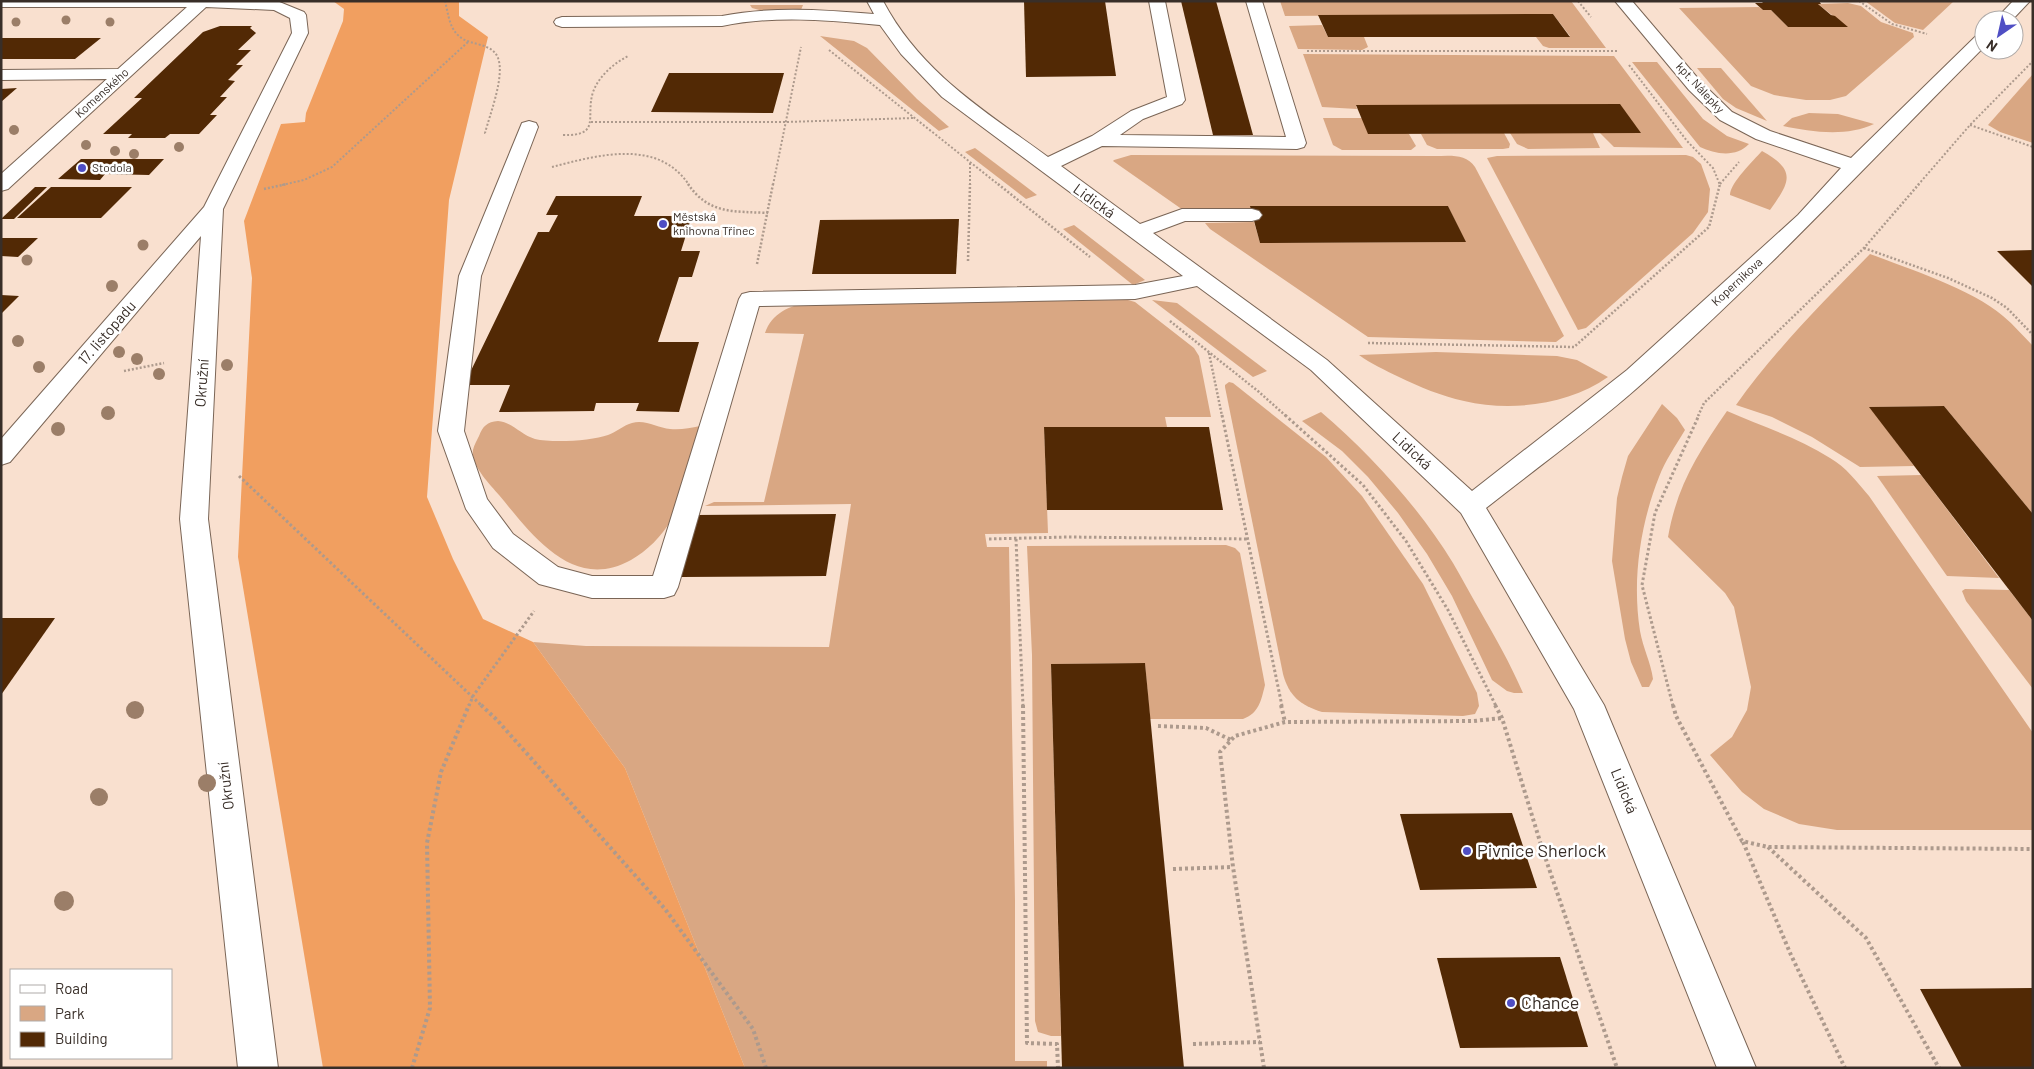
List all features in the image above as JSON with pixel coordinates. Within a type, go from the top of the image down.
[{"type":"street","name":"Okružní","points":[[1,2],[203,1],[277,6],[298,15],[300,33],[216,204],[194,519],[258,1068]]},
{"type":"street","name":"Komenského","points":[[1,185],[203,1]]},
{"type":"street","name":"Lidická","points":[[876,1],[884,20],[915,60],[948,93],[1320,365],[1471,506],[1588,705],[1737,1068]]},
{"type":"street","points":[[1046,166],[1099,140],[1137,115],[1176,100],[1156,1]]},
{"type":"street","points":[[1099,140],[1297,143],[1254,1]]},
{"type":"street","name":"kpt. Nálepky","points":[[1623,1],[1695,86],[1726,116],[1763,135],[1854,166]]},
{"type":"street","points":[[2013,10],[2022,1]]},
{"type":"street","points":[[627,21],[636,4]]},
{"type":"street","points":[[562,22],[722,21],[742,26],[802,29],[884,20]]},
{"type":"street","name":"Kopernikova","points":[[1471,506],[1636,376],[1805,219],[1854,166],[1974,48]]},
{"type":"street","points":[[1,74],[124,74]]},
{"type":"street","points":[[527,132],[470,276],[451,431],[475,502],[503,541],[548,576],[592,588],[664,587],[750,299],[1134,292],[1201,279]]},
{"type":"street","name":"17. listopadu","points":[[1,456],[216,204]]},
{"type":"street","points":[[1138,232],[1182,215],[1252,215]]},
{"type":"path","points":[[445,1],[451,23],[458,36],[468,42],[495,52],[499,59],[498,84],[485,133],[497,138],[527,132],[578,134],[586,130],[591,122],[592,98],[603,75],[615,62],[634,54]]},
{"type":"path","points":[[1578,1],[1596,23]]},
{"type":"path","points":[[1859,1],[1892,24],[1927,34]]},
{"type":"path","points":[[216,204],[304,180],[332,167],[468,42]]},
{"type":"path","points":[[1613,44],[1687,141],[1713,168],[1720,184]]},
{"type":"path","points":[[750,299],[801,47]]},
{"type":"path","points":[[826,48],[1094,261]]},
{"type":"path","points":[[1269,52],[1619,51]]},
{"type":"path","points":[[1845,1068],[1791,955],[1742,841],[1676,716],[1642,584],[1654,513],[1704,403],[1864,248],[1970,125],[2033,61]]},
{"type":"path","points":[[591,122],[787,122],[914,118]]},
{"type":"path","points":[[1970,125],[2033,147]]},
{"type":"path","points":[[511,174],[536,172],[597,156],[643,155],[669,164],[680,172],[701,200],[721,209],[768,212]]},
{"type":"path","points":[[1368,342],[1574,347],[1709,227],[1720,184],[1742,159]]},
{"type":"path","points":[[1864,248],[1948,278],[1992,298],[2007,308],[2033,335]]},
{"type":"path","points":[[1164,316],[1259,392],[1363,485],[1406,541],[1448,610],[1502,718],[1542,848],[1617,1068]]},
{"type":"path","points":[[1209,352],[1285,722]]},
{"type":"path","points":[[199,438],[498,720],[665,909],[753,1029],[766,1068]]},
{"type":"path","points":[[989,539],[1068,537],[1248,539]]},
{"type":"path","points":[[1016,539],[1022,666],[1027,1043],[1057,1044],[1058,1068]]},
{"type":"path","points":[[412,1068],[430,1008],[427,843],[441,772],[473,696],[559,578]]},
{"type":"path","points":[[1264,1068],[1233,867],[1220,752],[1235,736],[1285,722],[1474,721],[1502,718]]},
{"type":"path","points":[[1158,726],[1206,728],[1231,740]]},
{"type":"path","points":[[1742,841],[1768,847],[2033,849]]},
{"type":"path","points":[[1768,847],[1866,938],[1939,1068]]},
{"type":"path","points":[[1173,869],[1233,867]]},
{"type":"path","points":[[1193,1044],[1260,1042]]},
{"type":"green space","points":[[1280,1],[1571,1],[1606,48],[1549,48],[1543,46],[1536,37],[1570,36],[1553,14],[1285,16]]},
{"type":"green space","points":[[1865,1],[1954,1],[1923,30],[1895,23]]},
{"type":"green space","points":[[1848,3],[1861,6],[1881,22],[1913,33],[1914,37],[1846,96],[1830,100],[1806,100],[1774,95],[1751,86],[1679,8],[1759,7],[1763,10],[1771,10],[1788,27],[1847,27],[1818,4]]},
{"type":"green space","points":[[750,5],[803,5],[801,10],[763,11],[752,8]]},
{"type":"green space","points":[[1322,25],[1328,37],[1364,37],[1368,47],[1362,50],[1298,49],[1289,26]]},
{"type":"green space","points":[[820,36],[854,41],[867,48],[917,99],[949,127],[939,131]]},
{"type":"green space","points":[[1303,54],[1614,56],[1683,148],[1614,147],[1600,133],[1641,133],[1356,106],[1357,109],[1322,107]]},
{"type":"green space","points":[[1632,62],[1657,62],[1703,119],[1727,136],[1749,144],[1732,153],[1719,153],[1700,147]]},
{"type":"green space","points":[[1697,68],[1721,68],[1767,121],[1736,108],[1723,99]]},
{"type":"green space","points":[[2033,74],[2033,143],[2000,132],[1988,125]]},
{"type":"green space","points":[[1809,113],[1838,114],[1874,124],[1852,131],[1841,132],[1805,130],[1783,126],[1792,118]]},
{"type":"green space","points":[[1323,118],[1362,118],[1409,134],[1416,146],[1411,150],[1342,150],[1333,145]]},
{"type":"green space","points":[[1504,133],[1510,144],[1509,148],[1503,149],[1437,149],[1427,145],[1421,134]]},
{"type":"green space","points":[[1510,133],[1593,133],[1600,148],[1528,149],[1517,144]]},
{"type":"green space","points":[[975,148],[1037,195],[1026,199],[965,152]]},
{"type":"green space","points":[[1762,151],[1781,164],[1787,177],[1786,184],[1770,210],[1730,195],[1738,178]]},
{"type":"green space","points":[[1131,155],[1451,156],[1467,159],[1475,167],[1564,336],[1556,342],[1368,337],[1210,229],[1205,223],[1254,222],[1260,243],[1465,242],[1448,206],[1251,206],[1251,209],[1183,210],[1113,161]]},
{"type":"green space","points":[[1686,155],[1693,157],[1701,164],[1710,189],[1708,212],[1693,233],[1586,328],[1578,330],[1487,158],[1497,156]]},
{"type":"green space","points":[[1074,225],[1145,280],[1133,285],[1063,229]]},
{"type":"green space","points":[[1870,254],[1940,280],[1975,297],[2003,316],[2033,346],[2033,514],[1944,406],[1870,407],[1914,466],[1860,467],[1812,437],[1772,417],[1736,405],[1783,346]]},
{"type":"green space","points":[[1128,300],[1135,302],[1194,348],[1199,356],[1211,417],[1165,417],[1167,427],[1044,428],[1048,533],[985,534],[987,547],[1009,547],[1015,901],[1015,1061],[1047,1061],[1047,1068],[745,1068],[625,768],[533,642],[586,646],[829,647],[851,504],[705,506],[714,502],[764,502],[804,334],[765,333],[772,320],[788,308],[809,302]]},
{"type":"green space","points":[[1152,300],[1177,303],[1267,371],[1253,377]]},
{"type":"green space","points":[[1436,352],[1557,356],[1577,360],[1608,377],[1592,387],[1557,400],[1539,404],[1501,406],[1455,399],[1439,394],[1378,367],[1359,355]]},
{"type":"green space","points":[[1229,382],[1233,383],[1326,457],[1362,496],[1423,584],[1477,693],[1479,706],[1475,714],[1463,716],[1322,712],[1302,703],[1292,694],[1283,674],[1225,387]]},
{"type":"green space","points":[[1662,404],[1677,418],[1685,430],[1667,459],[1652,495],[1639,553],[1637,592],[1640,631],[1653,679],[1649,687],[1642,687],[1631,662],[1625,639],[1612,561],[1617,498],[1628,456]]},
{"type":"green space","points":[[1727,411],[1793,438],[1818,451],[1841,466],[1869,496],[2033,733],[2033,830],[1837,830],[1799,824],[1764,809],[1742,792],[1710,755],[1732,737],[1747,710],[1751,687],[1734,607],[1725,593],[1668,537],[1677,502],[1690,471]]},
{"type":"green space","points":[[1321,412],[1376,464],[1425,521],[1456,569],[1502,650],[1523,693],[1507,691],[1492,680],[1452,596],[1427,554],[1398,513],[1368,477],[1342,451],[1302,421]]},
{"type":"green space","points":[[498,421],[508,424],[535,439],[551,441],[601,437],[637,422],[670,429],[700,426],[674,513],[663,532],[648,548],[631,560],[610,568],[591,569],[573,564],[556,555],[540,542],[486,480],[478,468],[473,456],[475,444],[484,427],[491,422]]},
{"type":"green space","points":[[1921,475],[1999,578],[1947,576],[1877,476]]},
{"type":"green space","points":[[1226,545],[1235,548],[1240,553],[1265,685],[1258,706],[1253,713],[1243,719],[1150,719],[1145,663],[1051,664],[1061,1036],[1051,1036],[1038,1032],[1035,1021],[1032,655],[1027,546]]},
{"type":"green space","points":[[1965,589],[2009,590],[2033,621],[2033,689],[1966,601],[1962,591]]},
{"type":"shaded area","points":[[333,1],[459,1],[459,16],[488,37],[449,200],[427,497],[453,559],[483,619],[533,642],[625,768],[745,1068],[323,1068],[238,557],[252,278],[244,221],[281,124],[305,122],[306,113],[343,21],[344,9]]},
{"type":"building","points":[[1024,1],[1105,1],[1116,76],[1026,77]]},
{"type":"building","points":[[1181,1],[1216,1],[1253,135],[1213,135]]},
{"type":"building","points":[[1761,1],[1819,1],[1821,4],[1818,4],[1848,27],[1788,27],[1771,10],[1763,10],[1755,3],[1763,3]]},
{"type":"building","points":[[1553,14],[1570,37],[1328,37],[1318,15]]},
{"type":"building","points":[[220,26],[252,26],[250,28],[256,33],[238,50],[251,50],[236,65],[243,65],[228,80],[235,81],[220,97],[227,97],[210,115],[217,115],[199,134],[170,134],[165,138],[128,138],[132,134],[103,134],[142,98],[134,98],[203,32]]},
{"type":"building","points":[[1,38],[101,38],[75,59],[1,59]]},
{"type":"building","points":[[669,73],[784,73],[773,113],[651,112]]},
{"type":"building","points":[[17,88],[1,102],[1,89]]},
{"type":"building","points":[[1620,104],[1641,133],[1368,134],[1356,105]]},
{"type":"building","points":[[81,159],[164,159],[149,175],[105,174],[100,180],[58,179]]},
{"type":"building","points":[[35,187],[47,187],[14,219],[1,219]]},
{"type":"building","points":[[51,187],[132,187],[101,218],[17,218]]},
{"type":"building","points":[[556,196],[642,196],[634,216],[692,216],[681,251],[700,251],[692,277],[679,277],[658,342],[699,342],[679,412],[636,411],[639,403],[596,403],[594,411],[499,412],[510,385],[464,385],[538,232],[549,232],[558,215],[546,215]]},
{"type":"building","points":[[1250,206],[1448,206],[1466,242],[1260,243]]},
{"type":"building","points":[[959,219],[956,274],[812,274],[820,220]]},
{"type":"building","points":[[1,238],[38,238],[18,257],[1,256]]},
{"type":"building","points":[[2033,250],[2033,287],[1997,251]]},
{"type":"building","points":[[1,295],[19,296],[1,314]]},
{"type":"building","points":[[1944,406],[2033,514],[2033,621],[1869,407]]},
{"type":"building","points":[[1044,427],[1209,427],[1223,510],[1047,510]]},
{"type":"building","points":[[836,514],[826,576],[681,577],[696,515]]},
{"type":"building","points":[[1,618],[55,618],[1,695]]},
{"type":"building","points":[[1145,663],[1184,1068],[1062,1068],[1051,664]]},
{"type":"building","name":"Pivnice Sherlock","points":[[1512,813],[1537,888],[1420,890],[1400,814]]},
{"type":"building","name":"Chance","points":[[1560,957],[1588,1047],[1460,1048],[1437,958]]},
{"type":"building","points":[[2033,988],[2033,1068],[1962,1068],[1920,989]]},
{"type":"place","name":"Stodola","points":[[82,168]]},
{"type":"place","name":"Městská knihovna Třinec","points":[[663,224]]},
{"type":"place","name":"Pivnice Sherlock","points":[[1467,851]]},
{"type":"place","name":"Chance","points":[[1511,1003]]}]
